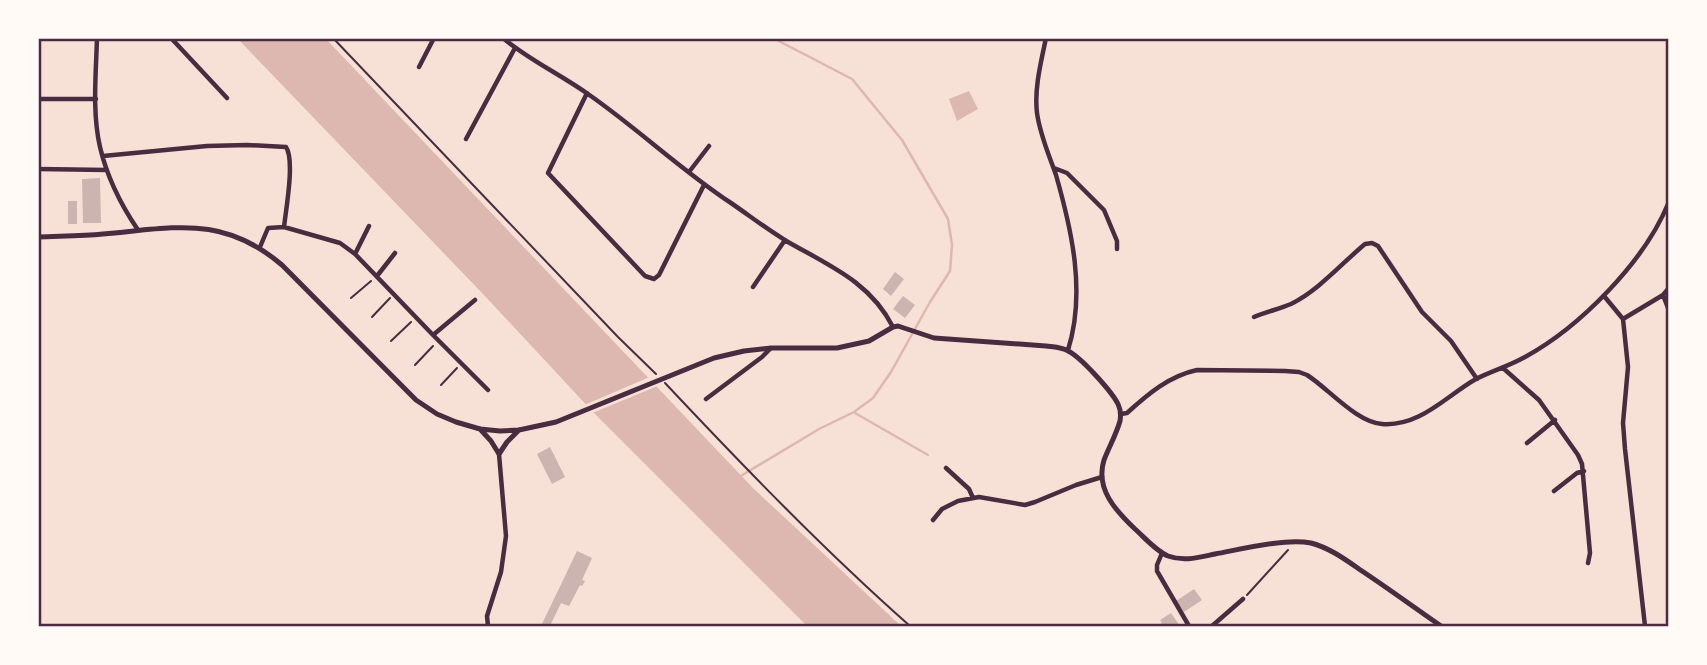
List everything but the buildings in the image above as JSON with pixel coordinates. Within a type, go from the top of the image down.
[{"type":"street","points":[[97,38],[96,99],[100,147],[123,207],[138,230]]},
{"type":"street","points":[[171,38],[227,98]]},
{"type":"street","points":[[419,67],[434,38]]},
{"type":"street","points":[[503,38],[587,93],[704,185],[785,240],[849,276],[880,305],[894,327]]},
{"type":"street","points":[[1046,38],[1036,102],[1042,137],[1072,236],[1076,308],[1068,350]]},
{"type":"street","points":[[466,139],[515,48]]},
{"type":"street","points":[[587,93],[548,173],[645,276],[654,279],[660,275],[704,185]]},
{"type":"street","points":[[38,99],[96,99]]},
{"type":"street","points":[[103,156],[207,146],[286,147],[290,155],[284,226]]},
{"type":"street","points":[[689,172],[709,146]]},
{"type":"street","points":[[1053,167],[1067,173],[1104,209],[1117,241],[1117,249]]},
{"type":"street","points":[[38,169],[107,170]]},
{"type":"street","points":[[1121,414],[1173,378],[1197,370],[1299,373],[1314,380],[1356,414],[1370,421],[1398,424],[1422,415],[1477,379],[1544,345],[1571,326],[1604,296],[1647,244],[1662,220],[1668,204]]},
{"type":"street","points":[[260,247],[268,228],[284,226],[340,243],[355,254],[488,390]]},
{"type":"street","points":[[355,254],[369,226]]},
{"type":"street","points":[[38,237],[199,227],[241,238],[260,247],[282,265],[416,400],[437,414],[480,429],[519,430],[556,422],[728,354],[771,348],[813,349],[857,344],[869,341],[894,327],[956,340],[1068,350],[1081,360],[1118,403],[1121,414],[1101,477],[1107,497],[1162,553],[1180,559],[1192,559],[1264,545],[1296,541],[1311,543],[1325,548],[1394,592],[1441,626]]},
{"type":"street","points":[[753,287],[785,240]]},
{"type":"street","points":[[1254,317],[1302,297],[1365,244],[1372,243],[1378,246],[1422,312],[1451,341],[1477,379]]},
{"type":"street","points":[[377,276],[395,253]]},
{"type":"street","points":[[1623,319],[1663,295],[1668,289]]},
{"type":"street","points":[[1663,295],[1668,308]]},
{"type":"street","points":[[1604,296],[1623,319],[1628,367],[1623,424],[1646,626]]},
{"type":"street","points":[[433,335],[475,300]]},
{"type":"street","points":[[706,399],[771,348]]},
{"type":"street","points":[[1503,368],[1532,392],[1578,455],[1584,471],[1590,553],[1588,563]]},
{"type":"street","points":[[1527,443],[1555,420]]},
{"type":"street","points":[[480,429],[499,454],[506,537],[501,572],[487,615],[488,626]]},
{"type":"street","points":[[499,454],[519,430]]},
{"type":"street","points":[[946,468],[969,489],[973,498]]},
{"type":"street","points":[[1554,491],[1584,471]]},
{"type":"street","points":[[933,520],[948,505],[973,498],[1025,505],[1101,477]]},
{"type":"street","points":[[1162,553],[1157,571],[1189,626]]},
{"type":"street","points":[[1212,626],[1243,599]]},
{"type":"path","points":[[334,38],[656,374]]},
{"type":"path","points":[[351,299],[377,276]]},
{"type":"path","points":[[372,317],[394,294]]},
{"type":"path","points":[[391,341],[416,317]]},
{"type":"path","points":[[415,365],[439,340]]},
{"type":"path","points":[[441,385],[461,363]]},
{"type":"path","points":[[665,384],[853,575],[910,626]]},
{"type":"path","points":[[1243,599],[1287,551]]},
{"type":"shaded area","points":[[238,39],[326,39],[753,488],[901,626],[807,626],[592,411]]},
{"type":"shaded area","points":[[969,91],[978,109],[957,121],[949,99]]},
{"type":"pier","points":[[652,376],[660,385],[590,414],[582,406]]},
{"type":"waterway","points":[[739,477],[819,429],[854,412],[873,398],[950,271],[952,245],[948,219],[902,140],[852,79],[773,38]]},
{"type":"waterway","points":[[855,413],[928,455]]}]
